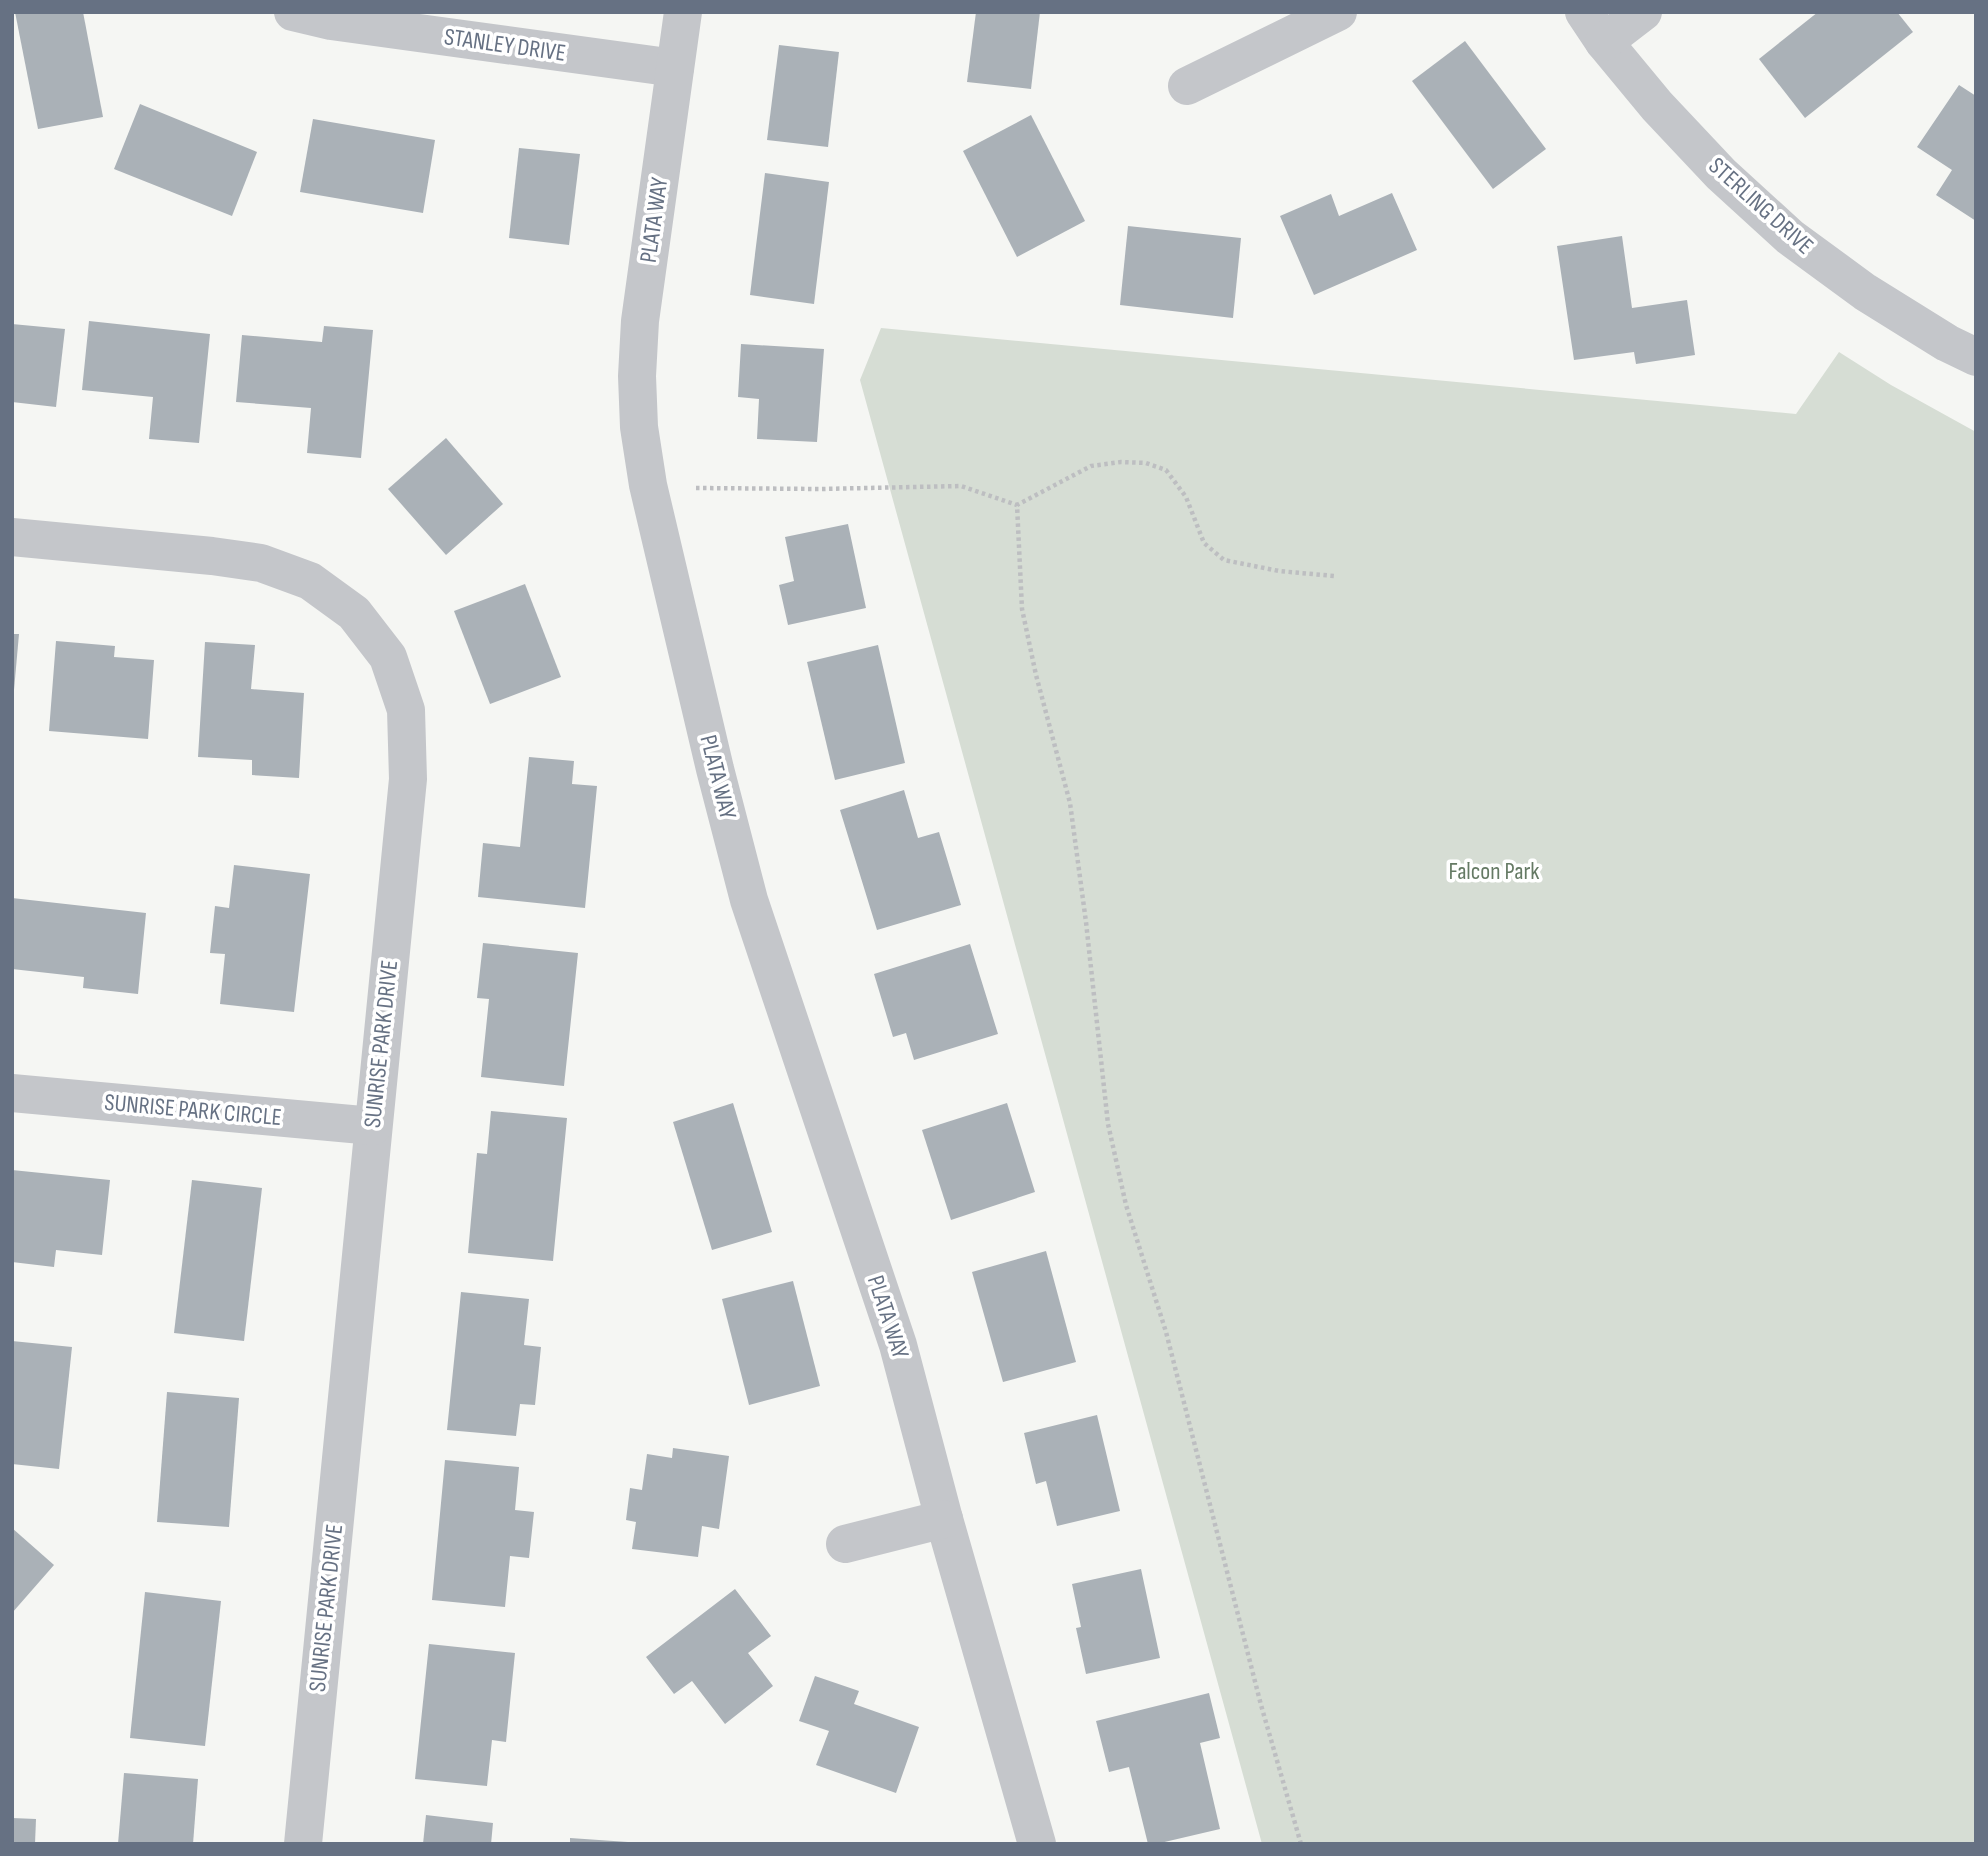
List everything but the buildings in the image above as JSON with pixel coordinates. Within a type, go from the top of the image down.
[{"type":"street","name":"STANLEY DRIVE","points":[[293,12],[331,21],[675,68]]},
{"type":"street","name":"PLATA WAY","points":[[683,12],[640,321],[637,376],[639,427],[648,485],[749,900],[898,1345],[944,1519],[1037,1844]]},
{"type":"street","points":[[1187,86],[1338,12]]},
{"type":"street","points":[[1594,27],[1643,12]]},
{"type":"street","name":"STERLING DRIVE","points":[[1594,27],[1657,106],[1721,174],[1790,237],[1865,292],[1947,343],[1976,357]]},
{"type":"street","name":"SUNRISE PARK DRIVE","points":[[12,537],[261,563],[310,581],[354,613],[388,657],[406,710],[408,779],[303,1844]]},
{"type":"street","name":"SUNRISE PARK CIRCLE","points":[[12,1093],[373,1126]]},
{"type":"street","points":[[845,1544],[944,1519]]},
{"type":"path","points":[[696,488],[961,486],[1017,505],[1091,466],[1121,462],[1146,463],[1166,470],[1186,498],[1204,542],[1224,560],[1279,571],[1334,576]]},
{"type":"path","points":[[1017,505],[1022,609],[1036,675],[1070,803],[1108,1124],[1126,1205],[1166,1332],[1261,1705],[1301,1844]]},
{"type":"green space","name":"Falcon Park","points":[[881,328],[1796,414],[1839,352],[1891,385],[1976,432],[1976,1844],[1262,1844],[860,380]]}]
